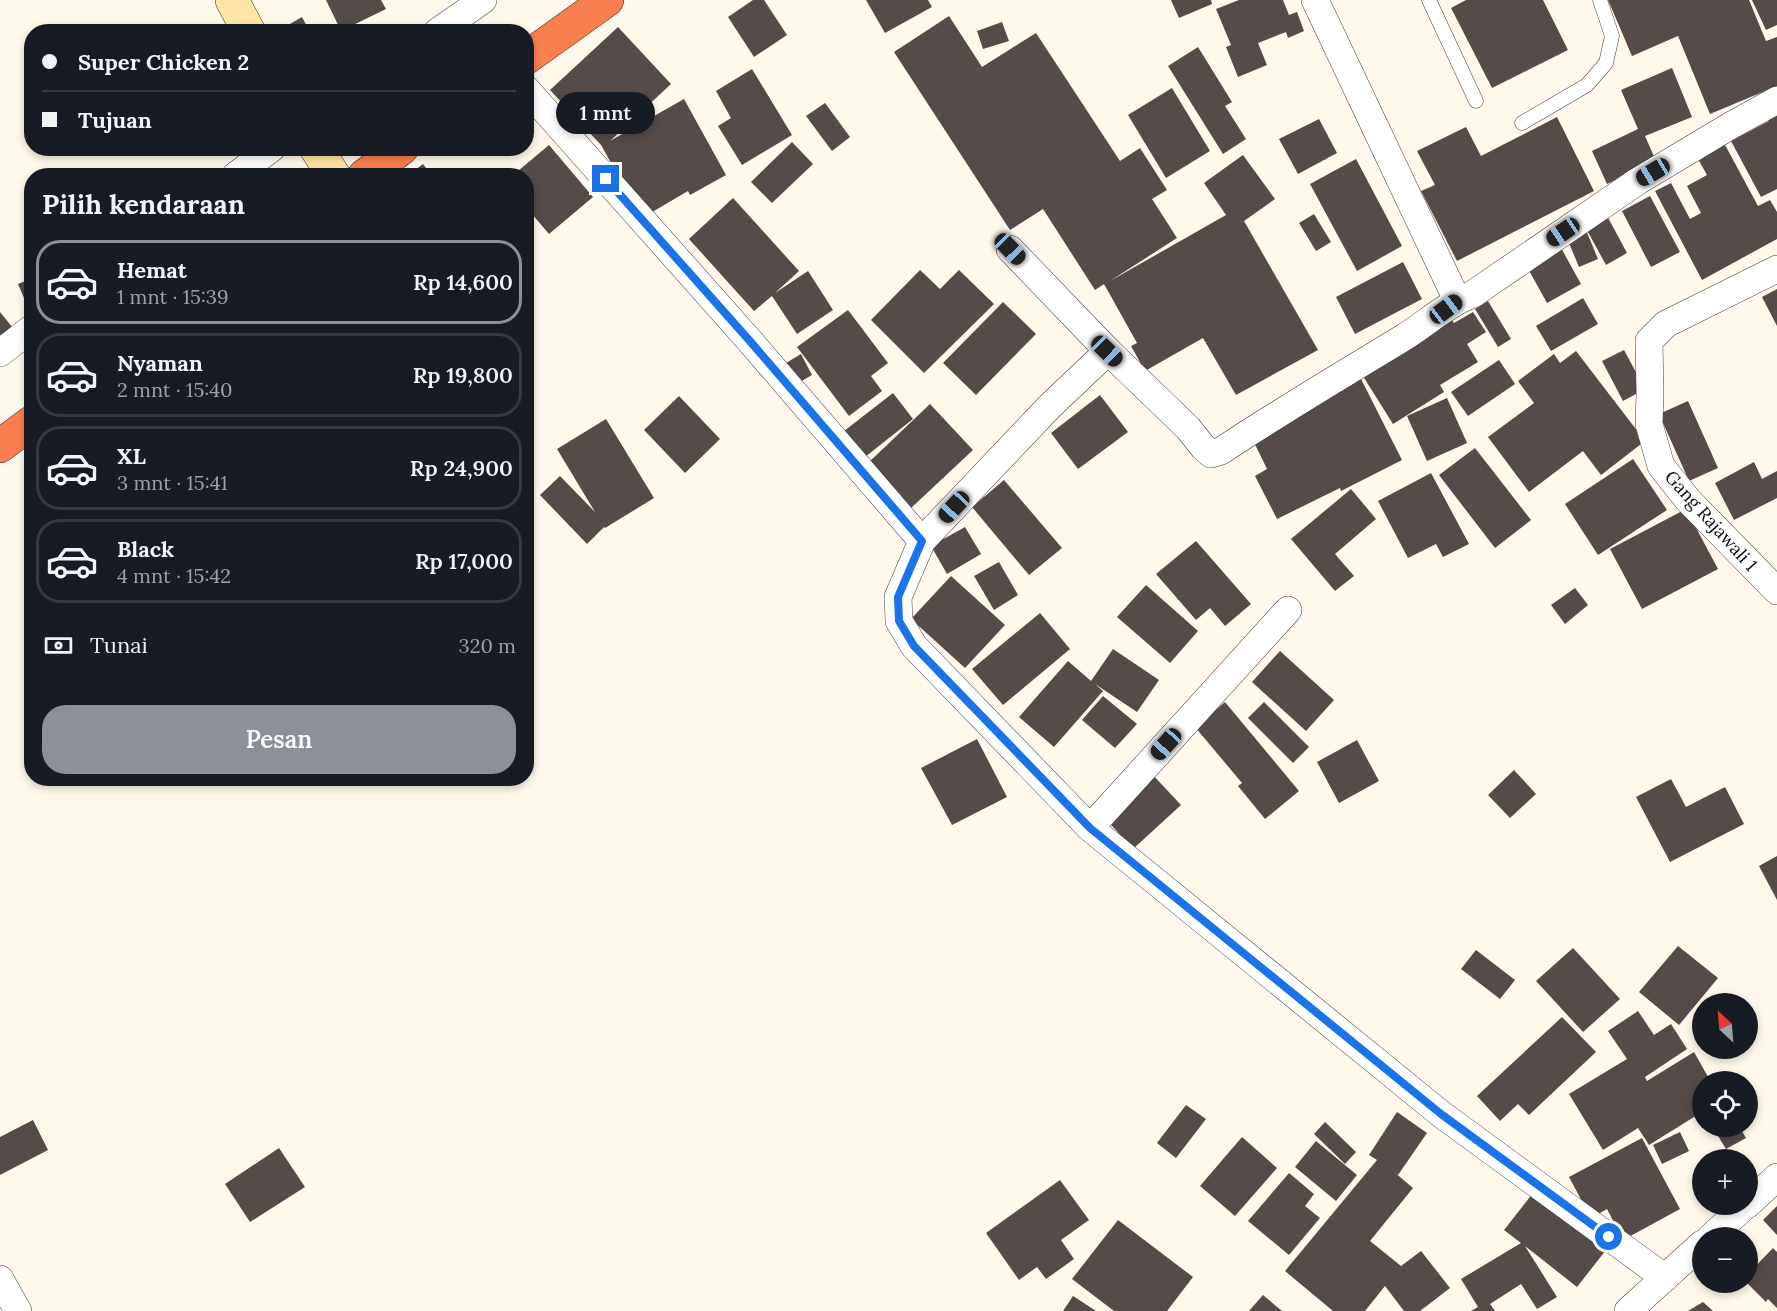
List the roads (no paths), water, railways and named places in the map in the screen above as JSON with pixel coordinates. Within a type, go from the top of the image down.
[{"type":"highway","points":[[534,52],[607,0]]},
{"type":"highway","points":[[375,168],[391,156]]},
{"type":"highway","points":[[0,446],[24,428]]},
{"type":"street","points":[[232,0],[245,24]]},
{"type":"street","points":[[448,24],[483,0]]},
{"type":"street","points":[[1315,0],[1457,300]]},
{"type":"street","points":[[534,98],[749,340],[922,541]]},
{"type":"street","points":[[1010,249],[1107,351],[1188,428],[1211,454],[1221,451],[1294,403],[1405,337],[1457,300],[1473,294],[1638,181],[1777,100]]},
{"type":"street","points":[[246,168],[261,156]]},
{"type":"street","name":"Gang Rajawali 1","points":[[1777,269],[1666,324],[1649,341],[1649,424],[1661,466],[1688,500],[1777,591]]},
{"type":"street","points":[[0,353],[24,334]]},
{"type":"street","points":[[1107,351],[1049,407],[922,541],[898,597],[899,621],[914,646],[1090,828],[1441,1114],[1665,1278]]},
{"type":"street","points":[[1090,828],[1288,610]]},
{"type":"street","points":[[1758,1194],[1777,1178]]},
{"type":"street","points":[[1722,1227],[1735,1215]]},
{"type":"street","points":[[1628,1311],[1692,1254]]},
{"type":"street","points":[[0,1279],[18,1311]]},
{"type":"lane","points":[[1428,0],[1476,101]]},
{"type":"lane","points":[[1522,123],[1587,85],[1606,63],[1612,36],[1600,0]]}]
